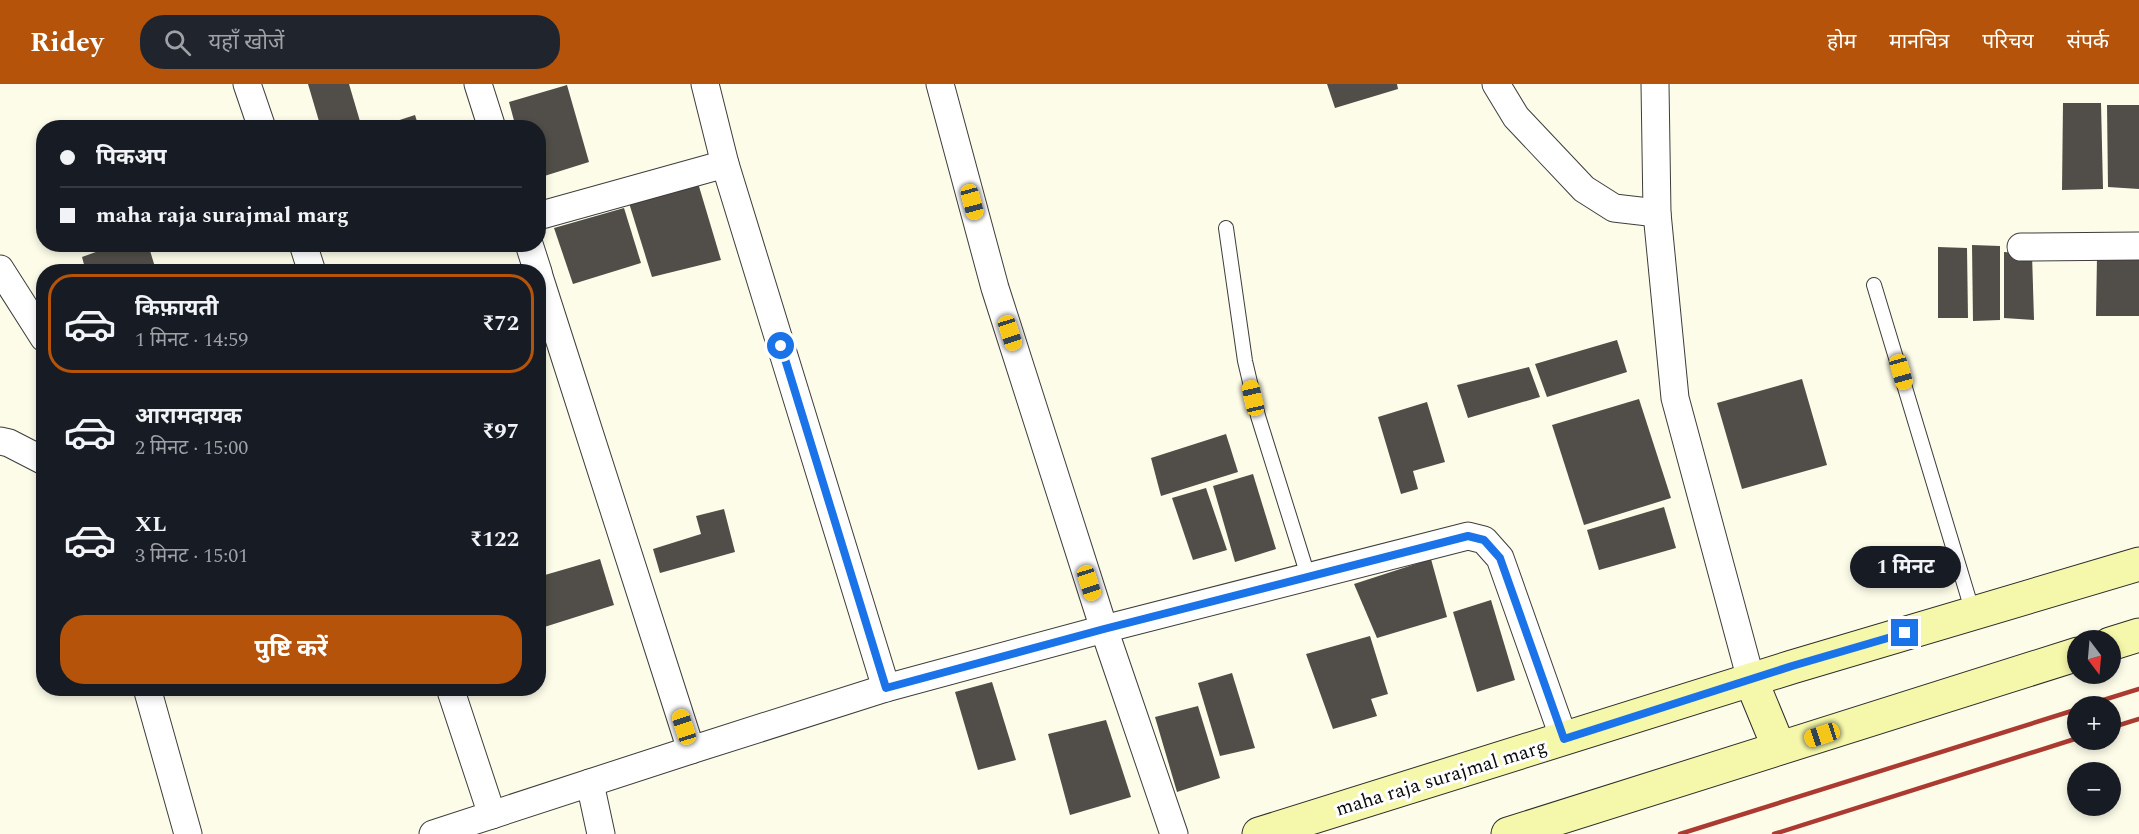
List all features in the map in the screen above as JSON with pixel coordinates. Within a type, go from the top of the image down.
[{"type":"street","points":[[247,84],[259,120]]},
{"type":"street","points":[[478,84],[489,120]]},
{"type":"street","points":[[705,84],[724,164],[886,688]]},
{"type":"street","points":[[940,84],[995,288],[1104,629],[1173,834]]},
{"type":"street","points":[[1496,84],[1516,117],[1584,189],[1614,208],[1657,213]]},
{"type":"street","points":[[1654,84],[1657,213],[1675,398],[1751,680],[1779,748]]},
{"type":"street","points":[[546,214],[724,164]]},
{"type":"street","points":[[2021,247],[2139,246]]},
{"type":"street","points":[[0,269],[36,325]]},
{"type":"street","points":[[546,297],[691,750]]},
{"type":"street","points":[[0,441],[9,443],[36,457]]},
{"type":"street","points":[[433,834],[886,688],[1104,629],[1468,536],[1484,540],[1500,558],[1564,739]]},
{"type":"street","name":"maha raja surajmal marg","points":[[1260,834],[1751,680],[2139,564]]},
{"type":"street","points":[[2121,641],[2139,635]]},
{"type":"street","points":[[1508,834],[2067,657]]},
{"type":"street","points":[[149,696],[188,834]]},
{"type":"street","points":[[453,696],[492,815]]},
{"type":"street","points":[[590,783],[601,834]]},
{"type":"lane","points":[[1226,228],[1245,361],[1258,416],[1308,576]]},
{"type":"lane","points":[[1874,285],[1973,613]]},
{"type":"building","points":[[308,84],[349,84],[360,120],[319,120]]},
{"type":"building","points":[[1327,84],[1397,84],[1398,89],[1335,108]]},
{"type":"building","points":[[567,85],[589,162],[546,175],[546,120],[514,120],[509,102]]},
{"type":"building","points":[[2063,103],[2101,103],[2103,189],[2062,190]]},
{"type":"building","points":[[2107,105],[2139,105],[2139,189],[2108,187]]},
{"type":"building","points":[[415,115],[417,120],[400,120]]},
{"type":"building","points":[[698,183],[721,260],[652,277],[629,203]]},
{"type":"building","points":[[624,208],[641,263],[573,284],[554,228]]},
{"type":"building","points":[[1972,245],[2000,246],[2000,320],[1973,321]]},
{"type":"building","points":[[1938,247],[1967,248],[1968,318],[1938,318]]},
{"type":"building","points":[[96,252],[150,252],[154,264],[84,264],[82,257]]},
{"type":"building","points":[[2004,252],[2032,254],[2034,320],[2004,318]]},
{"type":"building","points":[[2139,255],[2139,316],[2096,316],[2097,256]]},
{"type":"building","points":[[1617,340],[1627,372],[1547,397],[1535,364]]},
{"type":"building","points":[[1529,367],[1540,397],[1468,418],[1457,385]]},
{"type":"building","points":[[1802,379],[1827,465],[1742,489],[1717,403]]},
{"type":"building","points":[[1639,399],[1671,498],[1584,525],[1552,425]]},
{"type":"building","points":[[1427,402],[1445,462],[1413,471],[1418,489],[1401,494],[1378,417]]},
{"type":"building","points":[[1226,434],[1238,472],[1161,496],[1151,458]]},
{"type":"building","points":[[1253,474],[1276,549],[1235,562],[1213,486]]},
{"type":"building","points":[[1206,488],[1227,550],[1193,560],[1172,498]]},
{"type":"building","points":[[1664,507],[1676,548],[1599,570],[1587,530]]},
{"type":"building","points":[[724,509],[735,552],[660,573],[653,549],[701,534],[696,516]]},
{"type":"building","points":[[600,559],[614,605],[546,626],[546,575]]},
{"type":"building","points":[[1431,559],[1447,617],[1377,638],[1354,584]]},
{"type":"building","points":[[1491,600],[1515,680],[1477,692],[1453,612]]},
{"type":"building","points":[[1370,636],[1388,694],[1371,699],[1377,716],[1333,729],[1306,654]]},
{"type":"building","points":[[1232,673],[1255,748],[1220,756],[1198,683]]},
{"type":"building","points":[[992,682],[1016,760],[978,770],[955,692]]},
{"type":"building","points":[[1198,706],[1220,778],[1177,792],[1155,717]]},
{"type":"building","points":[[1106,720],[1131,797],[1070,815],[1048,734]]},
{"type":"railway","points":[[2116,696],[2139,689]]},
{"type":"railway","points":[[1680,834],[2067,712]]},
{"type":"railway","points":[[2121,725],[2139,719]]},
{"type":"railway","points":[[1774,834],[2067,741]]},
{"type":"route","points":[[781,346],[886,688],[1104,629],[1468,536],[1484,540],[1500,558],[1564,739],[1792,666],[1905,633]]}]
